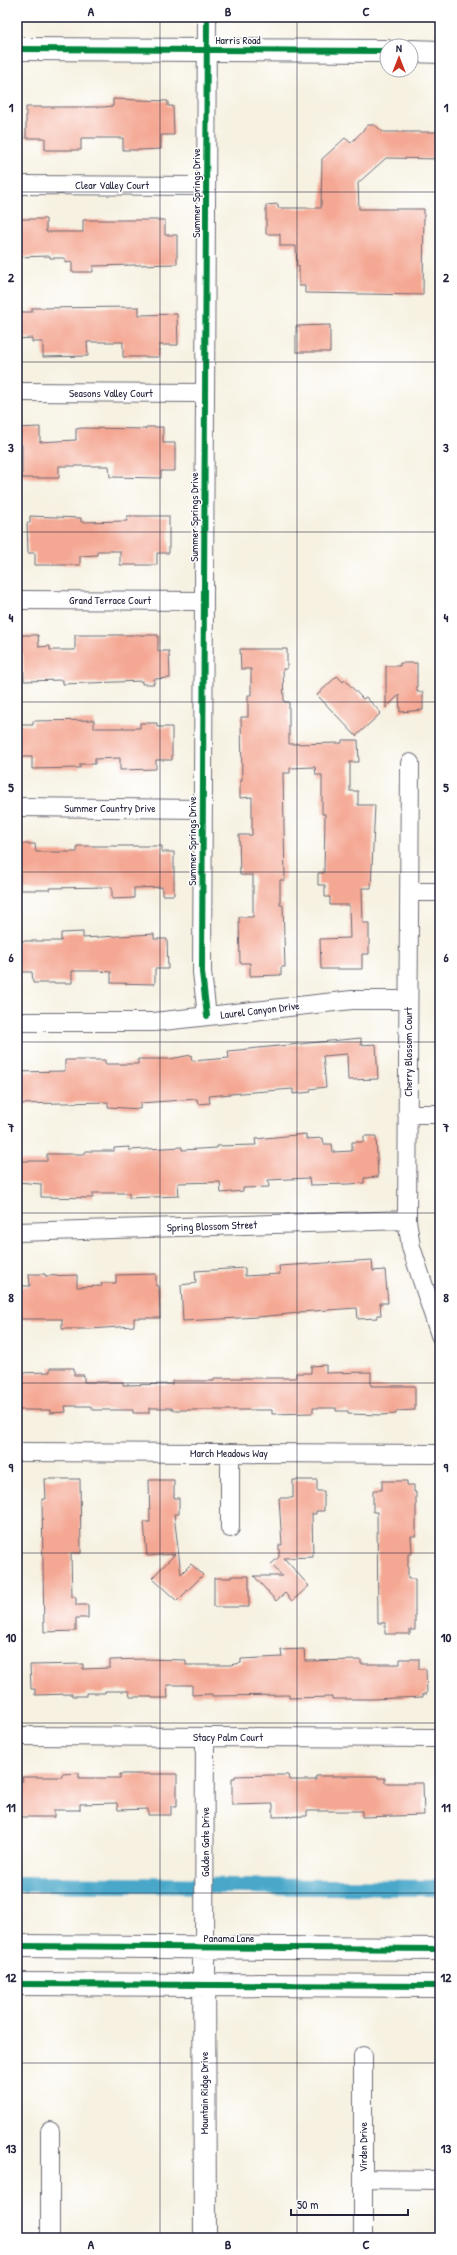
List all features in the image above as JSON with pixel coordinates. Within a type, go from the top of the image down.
[{"type":"main road","name":"Harris Road","points":[[17,49],[379,51]]},
{"type":"main road","points":[[419,52],[440,52]]},
{"type":"main road","name":"Panama Lane","points":[[17,1946],[440,1949]]},
{"type":"main road","name":"Mountain Ridge Drive","points":[[204,1948],[205,2238]]},
{"type":"main road","points":[[17,1984],[440,1986]]},
{"type":"street","name":"Summer Springs Drive","points":[[207,17],[202,809],[202,972],[207,1016]]},
{"type":"street","name":"Clear Valley Court","points":[[17,185],[206,186]]},
{"type":"street","name":"Seasons Valley Court","points":[[17,392],[205,393]]},
{"type":"street","name":"Grand Terrace Court","points":[[17,600],[204,601]]},
{"type":"street","name":"Cherry Blossom Court","points":[[410,763],[407,1220],[411,1247],[440,1335]]},
{"type":"street","name":"Summer Country Drive","points":[[17,807],[202,809]]},
{"type":"street","points":[[409,892],[440,892]]},
{"type":"street","name":"Laurel Canyon Drive","points":[[17,1022],[129,1023],[352,1000],[408,1000]]},
{"type":"street","points":[[407,1114],[440,1114]]},
{"type":"street","name":"Spring Blossom Street","points":[[17,1232],[407,1220]]},
{"type":"street","name":"March Meadows Way","points":[[17,1452],[440,1454]]},
{"type":"street","points":[[230,1453],[230,1528]]},
{"type":"street","name":"Stacy Palm Court","points":[[17,1736],[440,1738]]},
{"type":"street","name":"Golden Gate Drive","points":[[204,1948],[205,1737]]},
{"type":"street","name":"Virden Drive","points":[[363,2056],[364,2238]]},
{"type":"street","points":[[50,2131],[50,2238]]},
{"type":"street","points":[[363,2179],[440,2180]]},
{"type":"building","points":[[113,99],[168,101],[168,106],[173,106],[174,135],[161,135],[161,149],[140,150],[123,150],[123,138],[81,138],[81,150],[45,150],[45,138],[26,138],[26,107],[104,107],[113,106]]},
{"type":"building","points":[[368,125],[375,125],[383,132],[440,132],[440,159],[386,158],[358,183],[359,209],[424,209],[423,295],[305,293],[305,286],[299,286],[299,266],[297,266],[296,246],[280,246],[280,234],[266,234],[266,205],[278,204],[278,208],[321,208],[322,159],[345,138],[351,143]]},
{"type":"building","points":[[17,219],[46,219],[46,232],[83,232],[83,220],[165,220],[165,235],[177,235],[177,264],[93,266],[93,272],[72,272],[72,262],[65,263],[65,258],[50,258],[50,256],[17,257]]},
{"type":"building","points":[[139,307],[139,315],[177,314],[178,345],[159,345],[159,357],[123,357],[123,342],[87,342],[88,356],[43,357],[43,342],[32,342],[32,338],[17,339],[17,312],[32,312],[32,308]]},
{"type":"building","points":[[330,325],[330,352],[296,352],[296,326]]},
{"type":"building","points":[[40,427],[40,442],[76,440],[76,429],[82,428],[146,429],[146,427],[163,427],[163,443],[175,443],[175,471],[161,471],[161,478],[110,477],[109,466],[59,466],[59,478],[22,478],[22,445],[17,445],[17,428]]},
{"type":"building","points":[[30,516],[81,518],[81,522],[127,521],[127,516],[169,516],[169,553],[157,553],[157,565],[120,565],[120,551],[97,551],[97,555],[80,556],[80,565],[35,565],[35,553],[28,553],[27,523],[30,523]]},
{"type":"building","points":[[17,635],[38,635],[39,647],[50,646],[50,650],[75,650],[75,635],[158,635],[158,651],[169,651],[170,678],[154,679],[154,684],[142,684],[142,681],[63,684],[63,680],[24,681],[23,653],[17,653]]},
{"type":"building","points":[[240,649],[287,649],[287,669],[283,669],[284,702],[289,702],[289,744],[342,743],[342,740],[358,740],[359,762],[350,762],[350,791],[358,791],[358,805],[375,805],[371,888],[362,888],[363,923],[369,923],[369,954],[362,954],[362,969],[321,969],[320,939],[350,938],[349,905],[330,905],[330,897],[325,897],[325,885],[318,885],[318,873],[324,873],[325,814],[322,814],[322,775],[316,775],[315,767],[290,768],[290,773],[283,773],[285,880],[280,880],[280,905],[283,905],[285,967],[281,967],[281,975],[250,976],[250,963],[240,963],[239,917],[253,917],[253,875],[240,875],[239,835],[252,835],[252,797],[240,798],[240,781],[242,781],[241,717],[248,717],[248,695],[251,695],[251,669],[241,669]]},
{"type":"building","points":[[400,663],[417,663],[417,692],[423,692],[423,710],[400,712],[399,695],[386,708],[386,666],[400,666]]},
{"type":"building","points":[[337,676],[343,682],[345,680],[363,699],[366,697],[381,713],[356,736],[317,695]]},
{"type":"building","points":[[94,720],[94,728],[140,728],[140,723],[157,723],[157,727],[172,727],[172,760],[156,760],[156,769],[120,770],[120,758],[95,759],[95,764],[80,764],[80,768],[32,769],[32,757],[19,757],[19,725],[33,725],[33,721]]},
{"type":"building","points":[[20,844],[35,844],[36,852],[77,852],[77,846],[162,846],[162,852],[174,852],[174,895],[162,895],[162,887],[134,888],[134,898],[112,899],[112,887],[20,890]]},
{"type":"building","points":[[83,932],[83,938],[154,934],[154,939],[167,939],[168,969],[155,969],[155,984],[111,983],[111,972],[98,971],[72,971],[72,983],[33,983],[32,972],[17,972],[17,941],[61,941],[61,933]]},
{"type":"building","points":[[361,1038],[361,1045],[376,1044],[378,1079],[348,1080],[347,1054],[323,1056],[326,1087],[310,1089],[311,1092],[293,1094],[293,1089],[209,1096],[210,1103],[198,1104],[197,1099],[140,1103],[140,1109],[108,1107],[108,1102],[17,1104],[17,1072],[65,1071],[65,1060],[105,1060],[105,1064],[138,1064],[138,1059],[170,1059],[191,1055],[192,1061],[229,1058],[228,1051]]},
{"type":"building","points":[[306,1134],[306,1139],[323,1138],[324,1144],[332,1144],[333,1152],[352,1151],[352,1142],[364,1142],[364,1136],[376,1136],[378,1177],[364,1178],[364,1183],[348,1184],[310,1185],[309,1178],[268,1180],[269,1187],[243,1188],[243,1191],[221,1193],[220,1182],[178,1183],[179,1196],[129,1198],[129,1193],[93,1193],[93,1198],[41,1197],[41,1184],[17,1182],[17,1161],[47,1161],[47,1154],[85,1154],[85,1151],[114,1151],[114,1148],[129,1147],[129,1150],[182,1147],[182,1150],[217,1148],[217,1146],[256,1145],[255,1139]]},
{"type":"building","points":[[372,1260],[373,1271],[385,1270],[388,1303],[380,1303],[381,1315],[377,1315],[377,1318],[358,1319],[357,1308],[299,1312],[258,1317],[183,1321],[181,1285],[196,1283],[195,1271],[245,1268],[245,1276],[280,1274],[279,1266]]},
{"type":"building","points":[[29,1274],[45,1274],[45,1276],[77,1275],[77,1287],[102,1286],[101,1283],[116,1283],[116,1275],[156,1274],[156,1286],[159,1286],[160,1318],[134,1318],[134,1326],[90,1329],[62,1329],[62,1319],[17,1319],[17,1286],[30,1286]]},
{"type":"building","points":[[326,1365],[326,1373],[371,1372],[371,1386],[415,1386],[415,1410],[396,1411],[396,1414],[381,1415],[348,1414],[348,1411],[336,1411],[336,1408],[313,1408],[313,1413],[272,1414],[272,1410],[172,1410],[172,1408],[149,1408],[149,1413],[133,1413],[133,1410],[93,1410],[90,1406],[65,1406],[66,1412],[50,1413],[50,1410],[17,1410],[17,1373],[50,1372],[50,1368],[74,1368],[74,1375],[84,1375],[84,1382],[123,1382],[123,1385],[172,1384],[172,1381],[214,1381],[214,1378],[296,1378],[296,1373],[311,1373],[311,1366]]},
{"type":"building","points":[[45,1479],[80,1479],[81,1553],[71,1553],[72,1597],[76,1597],[76,1605],[88,1605],[88,1618],[76,1618],[76,1631],[44,1632],[42,1499],[46,1499]]},
{"type":"building","points":[[149,1480],[174,1480],[174,1498],[179,1498],[179,1514],[174,1514],[181,1574],[191,1564],[203,1575],[177,1601],[152,1578],[175,1554],[147,1556],[144,1522],[150,1522]]},
{"type":"building","points":[[293,1480],[317,1480],[317,1491],[324,1491],[324,1511],[316,1511],[316,1514],[312,1514],[313,1557],[284,1558],[309,1586],[292,1601],[285,1593],[276,1601],[254,1576],[282,1576],[271,1564],[279,1557],[279,1545],[282,1545],[279,1498],[293,1498]]},
{"type":"building","points":[[382,1481],[407,1481],[407,1485],[414,1485],[414,1492],[416,1492],[416,1536],[411,1536],[412,1554],[408,1554],[408,1579],[415,1579],[415,1630],[410,1630],[410,1634],[385,1634],[385,1623],[378,1623],[377,1512],[373,1512],[373,1490],[382,1490]]},
{"type":"building","points":[[231,1576],[249,1576],[249,1607],[214,1607],[214,1578],[231,1578]]},
{"type":"building","points":[[304,1649],[305,1661],[361,1660],[361,1664],[400,1664],[400,1659],[419,1659],[419,1669],[426,1669],[427,1694],[423,1694],[423,1697],[372,1699],[332,1699],[332,1697],[289,1698],[289,1695],[212,1696],[212,1694],[192,1695],[192,1685],[167,1685],[168,1698],[152,1698],[130,1697],[129,1691],[86,1693],[86,1696],[72,1696],[72,1694],[35,1695],[35,1689],[31,1689],[30,1665],[83,1664],[83,1669],[110,1668],[110,1660],[145,1659],[186,1660],[186,1665],[230,1665],[241,1663],[241,1659],[282,1657],[281,1650]]},
{"type":"building","points":[[79,1773],[79,1778],[120,1778],[120,1774],[177,1774],[177,1806],[171,1806],[171,1815],[148,1815],[148,1809],[118,1810],[117,1803],[80,1804],[80,1810],[54,1810],[54,1817],[18,1817],[17,1781],[23,1781],[22,1777],[62,1777],[62,1774]]},
{"type":"building","points":[[288,1775],[289,1780],[316,1780],[316,1776],[378,1776],[378,1778],[385,1778],[385,1783],[423,1783],[424,1815],[362,1817],[362,1811],[307,1811],[307,1816],[273,1817],[273,1804],[232,1805],[232,1778],[235,1778],[235,1776]]},
{"type":"waterway","points":[[17,1884],[440,1888]]},
{"type":"cycle path","points":[[207,17],[202,972],[207,1016]]},
{"type":"cycle path","points":[[17,49],[379,51]]},
{"type":"cycle path","points":[[17,1946],[440,1949]]},
{"type":"cycle path","points":[[17,1984],[440,1986]]}]
